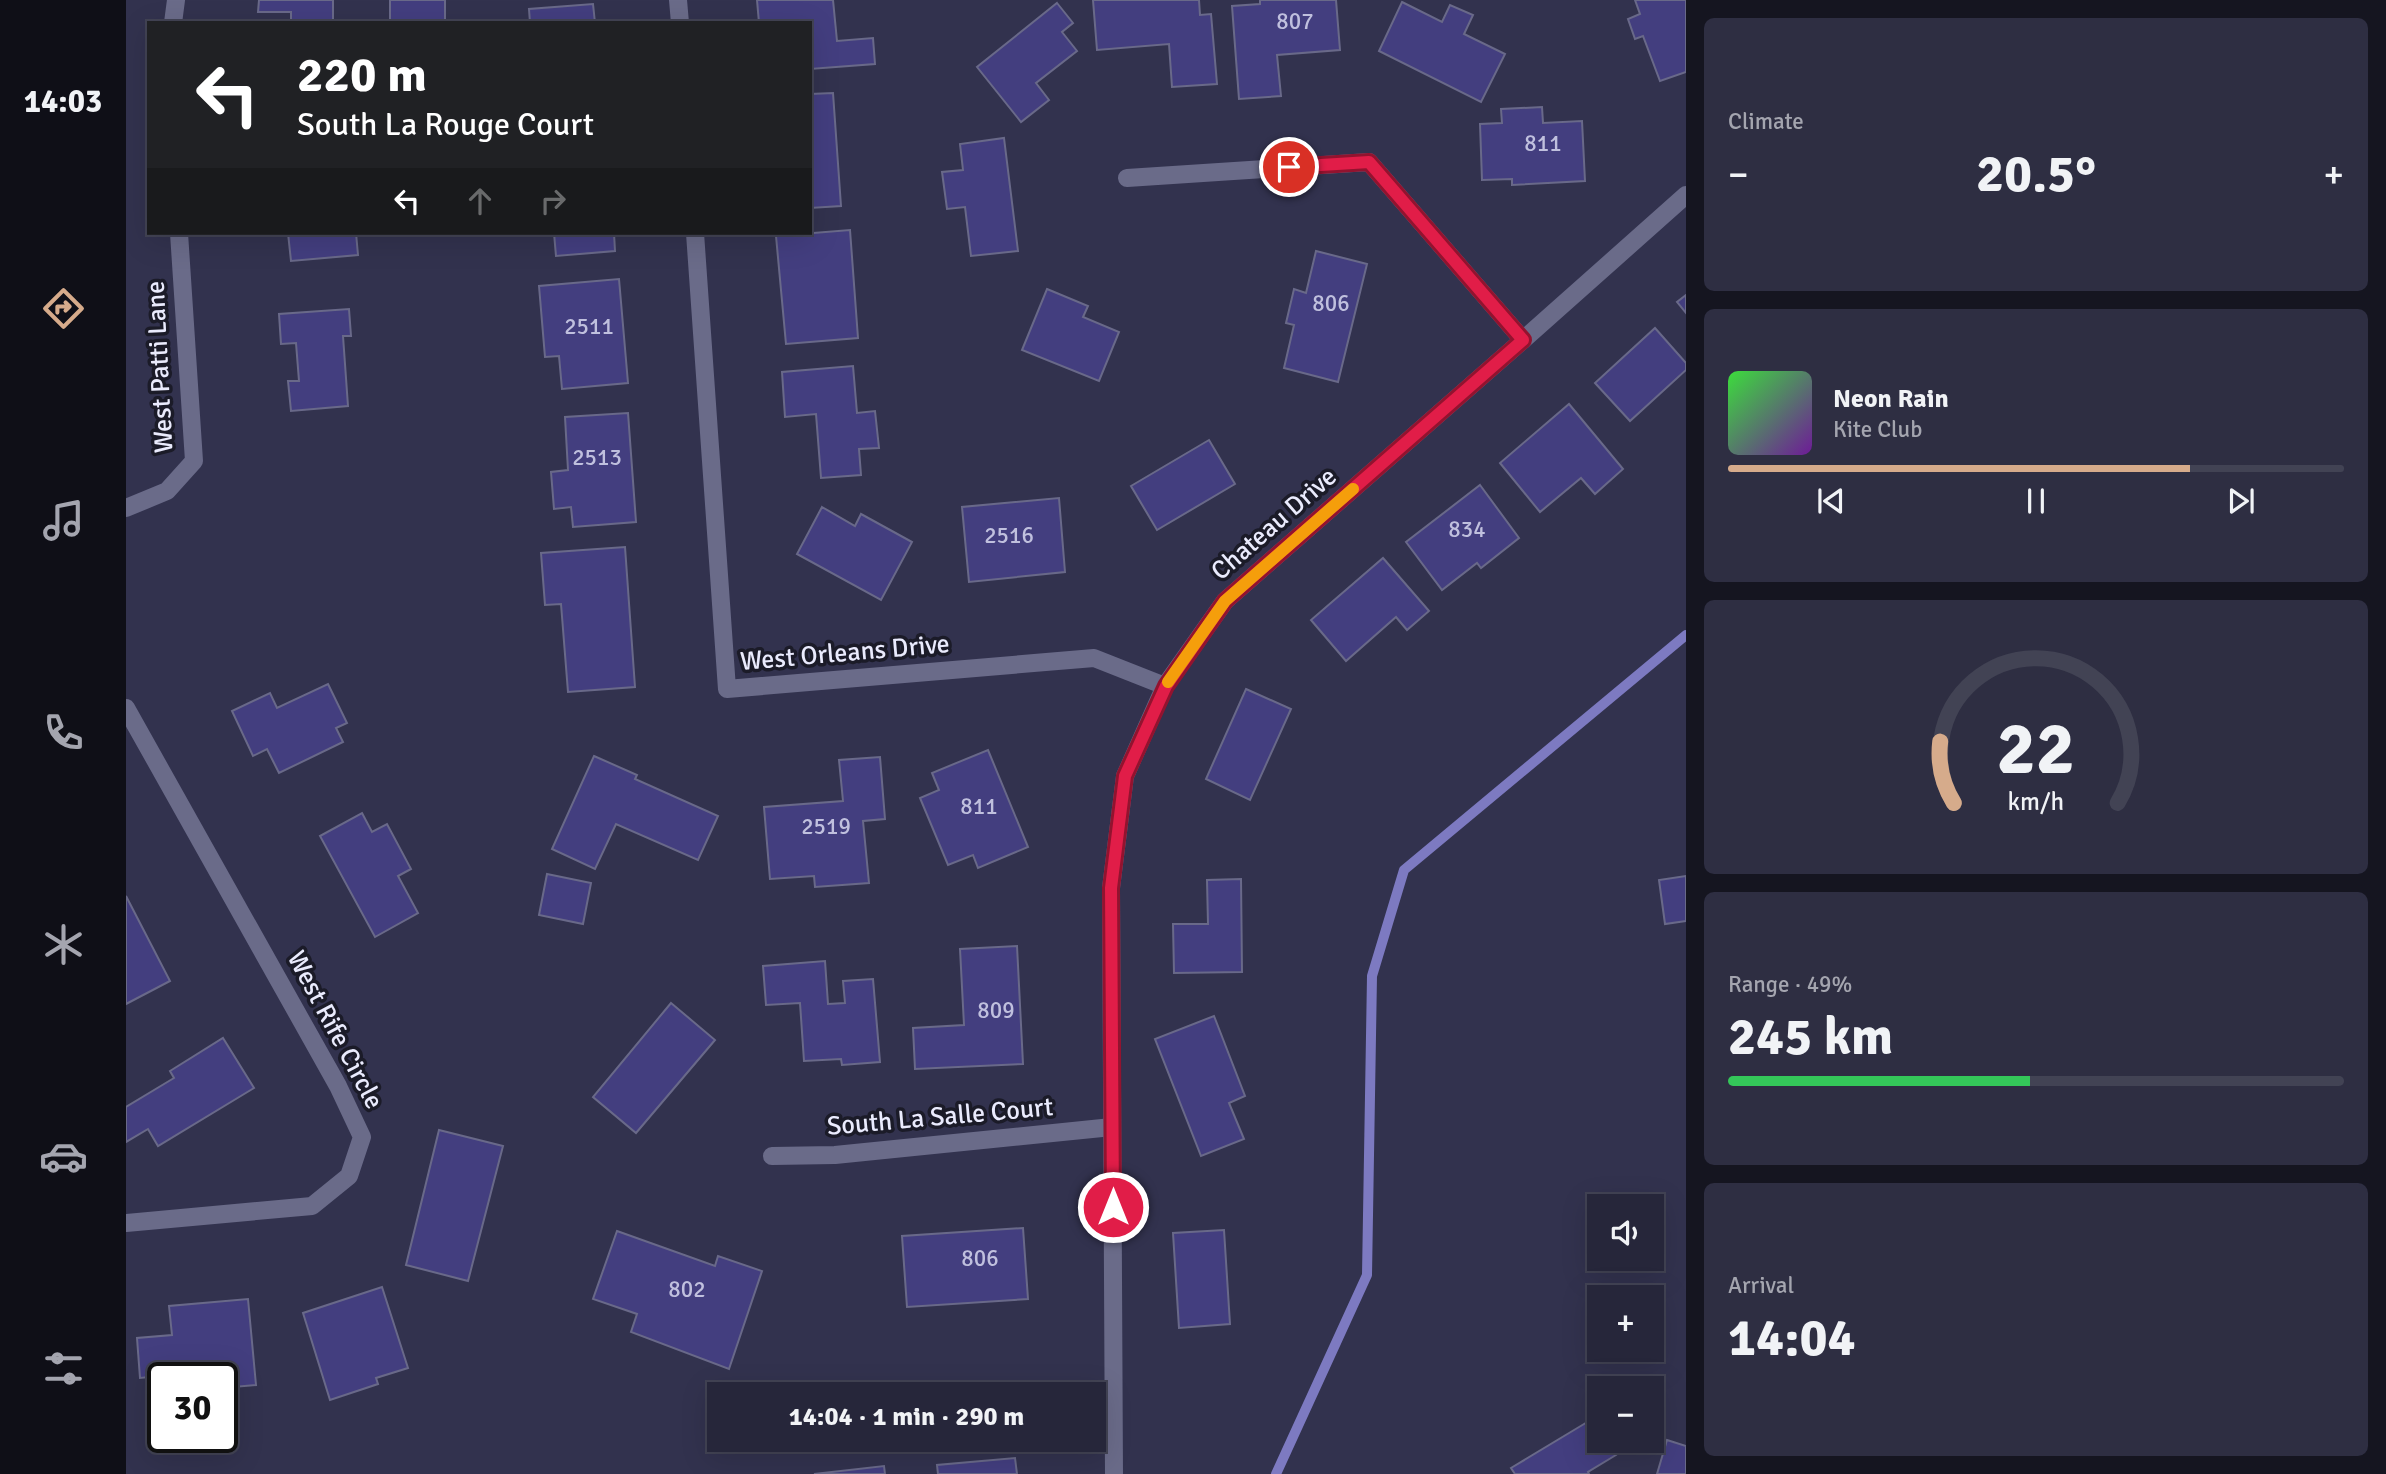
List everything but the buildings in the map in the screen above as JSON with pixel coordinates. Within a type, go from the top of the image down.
[{"type":"street","points":[[173,21],[176,0]]},
{"type":"street","points":[[678,0],[680,21]]},
{"type":"street","points":[[1127,178],[1369,162],[1523,340]]},
{"type":"street","name":"Chateau Drive","points":[[1114,1474],[1113,875],[1125,776],[1166,686],[1225,601],[1686,195]]},
{"type":"street","name":"West Patti Lane","points":[[126,508],[167,491],[194,461],[179,235]]},
{"type":"street","name":"West Orleans Drive","points":[[695,235],[727,689],[1094,658],[1166,686]]},
{"type":"street","name":"West Rife Circle","points":[[126,708],[338,1086],[362,1137],[349,1176],[312,1206],[126,1223]]},
{"type":"street","name":"South La Salle Court","points":[[772,1156],[835,1155],[1112,1127]]},
{"type":"waterway","points":[[1276,1474],[1367,1275],[1372,976],[1404,870],[1686,635]]},
{"type":"slow traffic","points":[[1168,682],[1225,601],[1353,489]]},
{"type":"route","points":[[1113,1207],[1111,888],[1125,776],[1166,686],[1225,601],[1523,340],[1369,162],[1289,167]]}]
